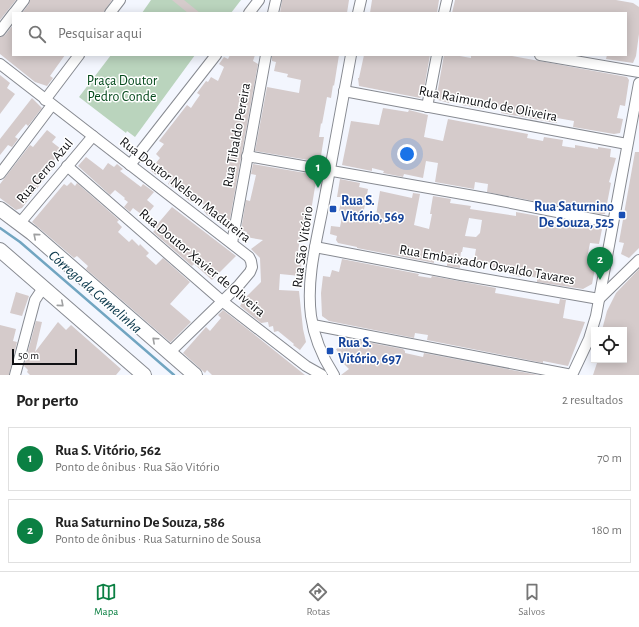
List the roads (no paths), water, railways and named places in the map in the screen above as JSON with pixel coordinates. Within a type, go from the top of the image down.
[{"type":"main road","points":[[0,209],[51,249],[195,375]]},
{"type":"main road","points":[[0,250],[144,375]]},
{"type":"street","points":[[14,12],[24,0]]},
{"type":"street","points":[[111,12],[120,0]]},
{"type":"street","points":[[250,12],[259,0]]},
{"type":"street","points":[[273,12],[276,0]]},
{"type":"street","points":[[358,12],[361,0]]},
{"type":"street","points":[[444,12],[447,0]]},
{"type":"street","points":[[0,31],[12,14]]},
{"type":"street","points":[[2,168],[49,103],[78,56]]},
{"type":"street","points":[[130,165],[215,56]]},
{"type":"street","name":"Rua Tibaldo Pereira","points":[[232,243],[266,56]]},
{"type":"street","name":"Rua São Vitório","points":[[334,375],[325,361],[313,326],[310,301],[310,282],[315,247],[351,56]]},
{"type":"street","points":[[427,106],[436,56]]},
{"type":"street","points":[[546,56],[639,72]]},
{"type":"street","name":"Rua Doutor Nelson Madureira","points":[[0,64],[249,257],[252,267],[247,276],[169,353]]},
{"type":"street","points":[[313,326],[572,375],[589,339],[599,299],[639,83]]},
{"type":"street","name":"Rua Raimundo de Oliveira","points":[[344,91],[627,144]]},
{"type":"street","name":"Rua Cerro Azul","points":[[19,224],[92,136]]},
{"type":"street","points":[[247,156],[491,199],[613,223]]},
{"type":"street","name":"Rua Doutor Xavier de Oliveira","points":[[67,166],[222,301],[306,366],[322,375]]},
{"type":"street","name":"Rua Embaixador Osvaldo Tavares","points":[[315,247],[461,275],[599,299]]},
{"type":"street","points":[[599,299],[639,260]]},
{"type":"street","points":[[15,375],[35,300],[43,288]]},
{"type":"waterway","name":"Córrego da Gamelinha","points":[[0,228],[20,242],[174,375]]},
{"type":"place","name":"Rua S. Vitório, 562","points":[[318,188]]},
{"type":"place","name":"Rua S. Vitório, 569","points":[[333,209]]},
{"type":"place","name":"Rua Saturnino De Souza, 525","points":[[622,215]]},
{"type":"place","name":"Rua Saturnino De Souza, 586","points":[[600,280]]},
{"type":"place","name":"Rua S. Vitório, 697","points":[[330,351]]},
{"type":"park label","name":"Praça Doutor Pedro Conde","points":[[122,90]]}]
